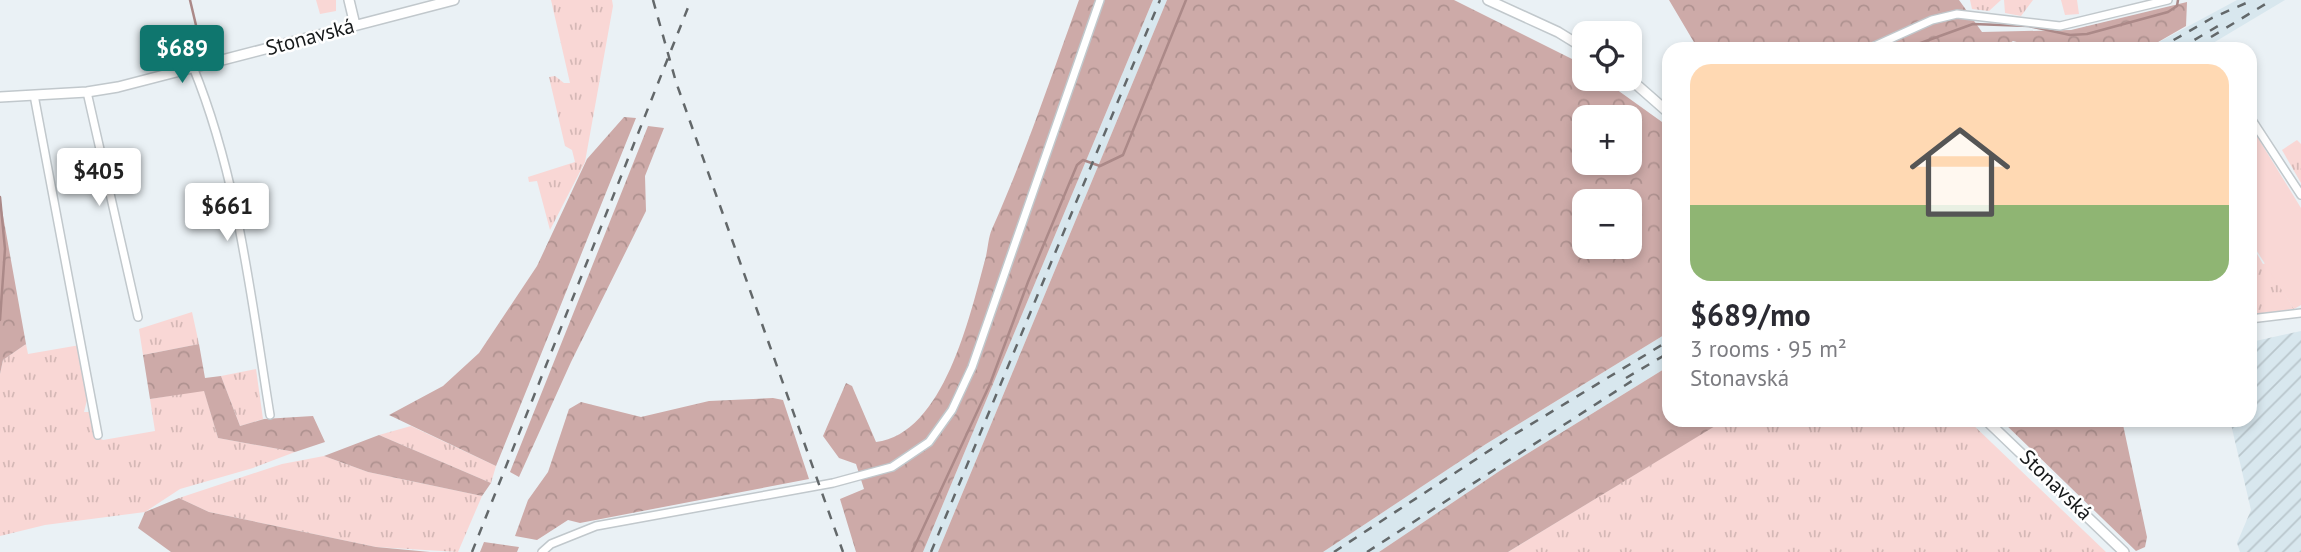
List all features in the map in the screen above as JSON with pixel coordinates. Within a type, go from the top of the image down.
[{"type":"street","points":[[349,0],[355,25]]},
{"type":"street","name":"Stonavská","points":[[0,97],[87,92],[454,0]]},
{"type":"street","points":[[542,552],[551,544],[596,526],[833,483],[892,467],[929,442],[952,410],[972,367],[1100,0]]},
{"type":"street","points":[[1488,0],[1572,41]]},
{"type":"street","points":[[1883,42],[1932,20],[1957,14],[2060,26],[2168,0]]},
{"type":"street","points":[[193,67],[215,120],[229,183],[270,415]]},
{"type":"street","points":[[1642,89],[1662,107]]},
{"type":"street","points":[[87,92],[138,317]]},
{"type":"street","points":[[34,94],[98,435]]},
{"type":"street","points":[[2257,128],[2301,195]]},
{"type":"street","points":[[2257,318],[2301,313]]},
{"type":"street","name":"Stonavská","points":[[1993,427],[2124,552]]},
{"type":"shaded area","points":[[1153,0],[1167,0],[938,552],[923,552]]},
{"type":"shaded area","points":[[2237,0],[2285,0],[2215,42],[2159,42]]},
{"type":"shaded area","points":[[2301,331],[2301,552],[2240,552],[2237,543],[2251,510],[2232,427],[2257,427],[2257,341]]},
{"type":"shaded area","points":[[1662,336],[1662,370],[1501,470],[1379,552],[1323,552],[1486,444]]},
{"type":"green space","points":[[316,0],[336,0],[336,11],[320,14]]},
{"type":"green space","points":[[551,0],[612,0],[613,6],[585,162],[550,230],[537,181],[529,182],[528,177],[575,162],[572,150],[565,146],[549,77],[555,76],[564,83],[570,83]]},
{"type":"green space","points":[[1079,0],[1153,0],[923,552],[856,552],[840,499],[864,489],[856,464],[839,458],[823,436],[846,383],[852,386],[876,442],[900,434],[920,418],[936,395],[962,340],[991,233],[1027,144]]},
{"type":"green space","points":[[1167,0],[1454,0],[1572,59],[1572,91],[1619,91],[1638,105],[1572,105],[1572,175],[1642,175],[1642,108],[1662,122],[1662,336],[1486,444],[1323,552],[938,552]]},
{"type":"green space","points":[[1669,0],[1959,0],[1982,32],[2071,30],[2187,2],[2186,26],[2158,42],[1694,42]]},
{"type":"green space","points":[[1970,0],[2001,0],[1989,11],[1972,9]]},
{"type":"green space","points":[[2004,0],[2033,0],[2021,16],[2005,13]]},
{"type":"green space","points":[[2061,0],[2077,0],[2079,14],[2065,15]]},
{"type":"green space","points":[[624,117],[636,118],[496,466],[389,415],[443,386],[479,353],[537,266],[587,159]]},
{"type":"green space","points":[[648,126],[664,128],[645,176],[646,211],[571,362],[519,477],[510,472]]},
{"type":"green space","points":[[2257,136],[2301,208],[2301,305],[2294,309],[2257,251]]},
{"type":"green space","points":[[2297,140],[2301,144],[2301,183],[2282,150]]},
{"type":"green space","points":[[0,199],[26,344],[3,360],[0,374]]},
{"type":"green space","points":[[2257,254],[2263,264],[2266,263],[2294,309],[2257,314]]},
{"type":"green space","points":[[192,312],[199,344],[143,355],[139,329]]},
{"type":"green space","points":[[26,344],[28,354],[80,345],[88,396],[84,412],[92,412],[95,436],[103,440],[155,431],[150,399],[204,390],[218,438],[295,452],[253,468],[180,489],[145,512],[45,525],[0,536],[0,374],[3,360]]},
{"type":"green space","points":[[199,344],[205,378],[221,376],[240,426],[264,419],[313,416],[325,442],[295,452],[218,438],[204,391],[150,399],[143,355]]},
{"type":"green space","points":[[256,369],[263,419],[240,426],[221,376]]},
{"type":"green space","points":[[1662,370],[1662,427],[1713,427],[1508,552],[1379,552],[1501,470]]},
{"type":"green space","points":[[773,398],[783,400],[809,479],[580,523],[568,520],[537,540],[515,536],[528,500],[548,472],[569,409],[581,402],[641,417],[709,401]]},
{"type":"green space","points":[[411,426],[496,466],[491,483],[379,435]]},
{"type":"green space","points":[[1713,427],[1975,427],[2106,552],[1508,552]]},
{"type":"green space","points":[[2008,427],[2123,427],[2147,537],[2145,547],[2136,551]]},
{"type":"green space","points":[[379,435],[491,483],[482,496],[368,472],[324,456]]},
{"type":"green space","points":[[324,456],[368,472],[482,496],[458,552],[376,547],[209,512],[179,498],[282,464]]},
{"type":"green space","points":[[179,498],[209,512],[376,547],[430,552],[171,552],[138,528],[145,512]]},
{"type":"green space","points":[[484,542],[519,547],[517,552],[480,552]]},
{"type":"waterway","points":[[190,0],[204,59]]},
{"type":"waterway","points":[[912,552],[990,384],[1028,282],[1077,165],[1083,160],[1100,166],[1123,155],[1186,0]]},
{"type":"waterway","points":[[1923,42],[1973,24],[2029,26],[2070,35],[2087,34],[2168,12],[2177,6],[2178,0]]},
{"type":"waterway","points":[[0,197],[5,249],[0,320]]},
{"type":"railway","points":[[653,0],[676,82],[843,552]]},
{"type":"railway","points":[[472,552],[691,0]]},
{"type":"railway","points":[[931,552],[1160,0]]},
{"type":"railway","points":[[2170,42],[2212,18],[2253,0]]},
{"type":"railway","points":[[2211,37],[2272,0]]},
{"type":"railway","points":[[2191,42],[2218,26]]},
{"type":"railway","points":[[1334,552],[1510,437],[1662,345]]},
{"type":"railway","points":[[1626,378],[1662,357]]},
{"type":"railway","points":[[1367,552],[1638,377]]}]
